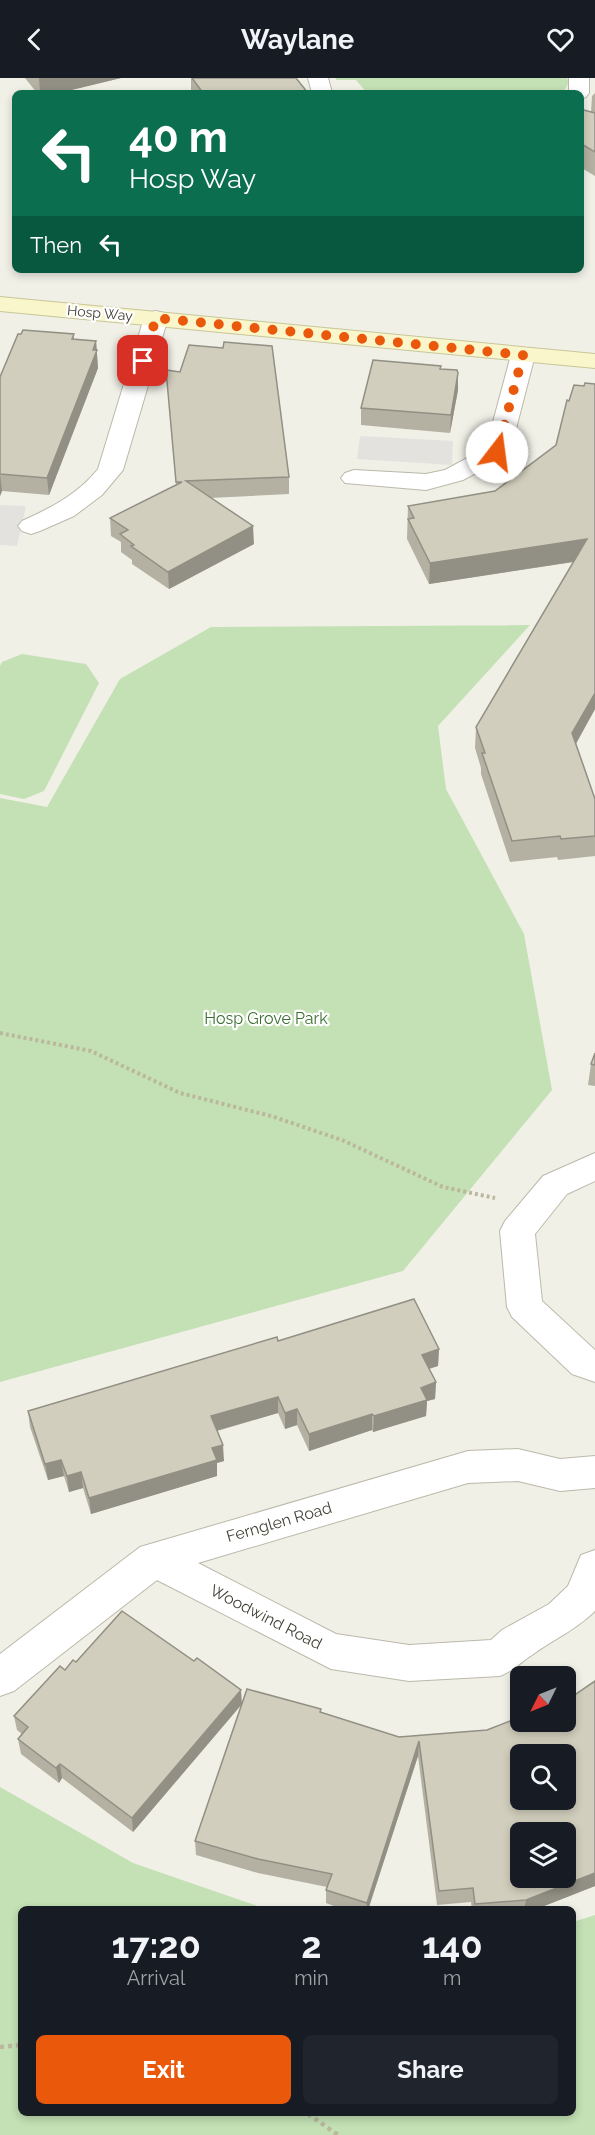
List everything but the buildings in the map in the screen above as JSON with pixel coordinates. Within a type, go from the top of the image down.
[{"type":"street","name":"Hosp Way","points":[[0,304],[595,361]]},
{"type":"street","points":[[31,526],[67,510],[97,488],[110,470],[156,318]]},
{"type":"street","points":[[354,478],[426,482],[454,475],[497,452],[523,355]]},
{"type":"street","points":[[595,1166],[555,1185],[517,1231],[525,1307],[585,1363],[595,1367]]},
{"type":"street","name":"Fernglen Road","points":[[0,1678],[154,1559],[468,1467],[518,1464],[560,1475],[595,1472]]},
{"type":"street","name":"Woodwind Road","points":[[154,1559],[331,1651],[408,1663],[500,1658],[516,1643],[563,1616],[583,1597],[595,1567]]},
{"type":"path","points":[[0,1033],[91,1051],[180,1093],[271,1116],[342,1140],[443,1187],[537,1206]]},
{"type":"path","points":[[0,2047],[18,2045]]},
{"type":"path","points":[[311,2116],[338,2135]]},
{"type":"green space","points":[[336,78],[567,78],[569,82],[565,90],[364,90],[356,80],[336,80]]},
{"type":"green space","name":"Hosp Grove Park","points":[[530,625],[438,726],[446,789],[524,934],[552,1090],[403,1271],[0,1382],[0,798],[47,807],[120,679],[211,627]]},
{"type":"green space","points":[[22,654],[86,664],[99,683],[44,791],[24,799],[0,794],[0,666],[2,662]]},
{"type":"green space","points":[[0,1787],[133,1863],[257,1906],[18,1906],[18,2116],[576,2116],[576,1921],[595,1915],[595,2135],[0,2135]]},
{"type":"shaded area","points":[[360,436],[453,441],[452,465],[357,459]]},
{"type":"shaded area","points":[[0,505],[26,506],[17,546],[0,545]]},
{"type":"route","points":[[143,361],[156,318],[523,355],[497,452]]}]
